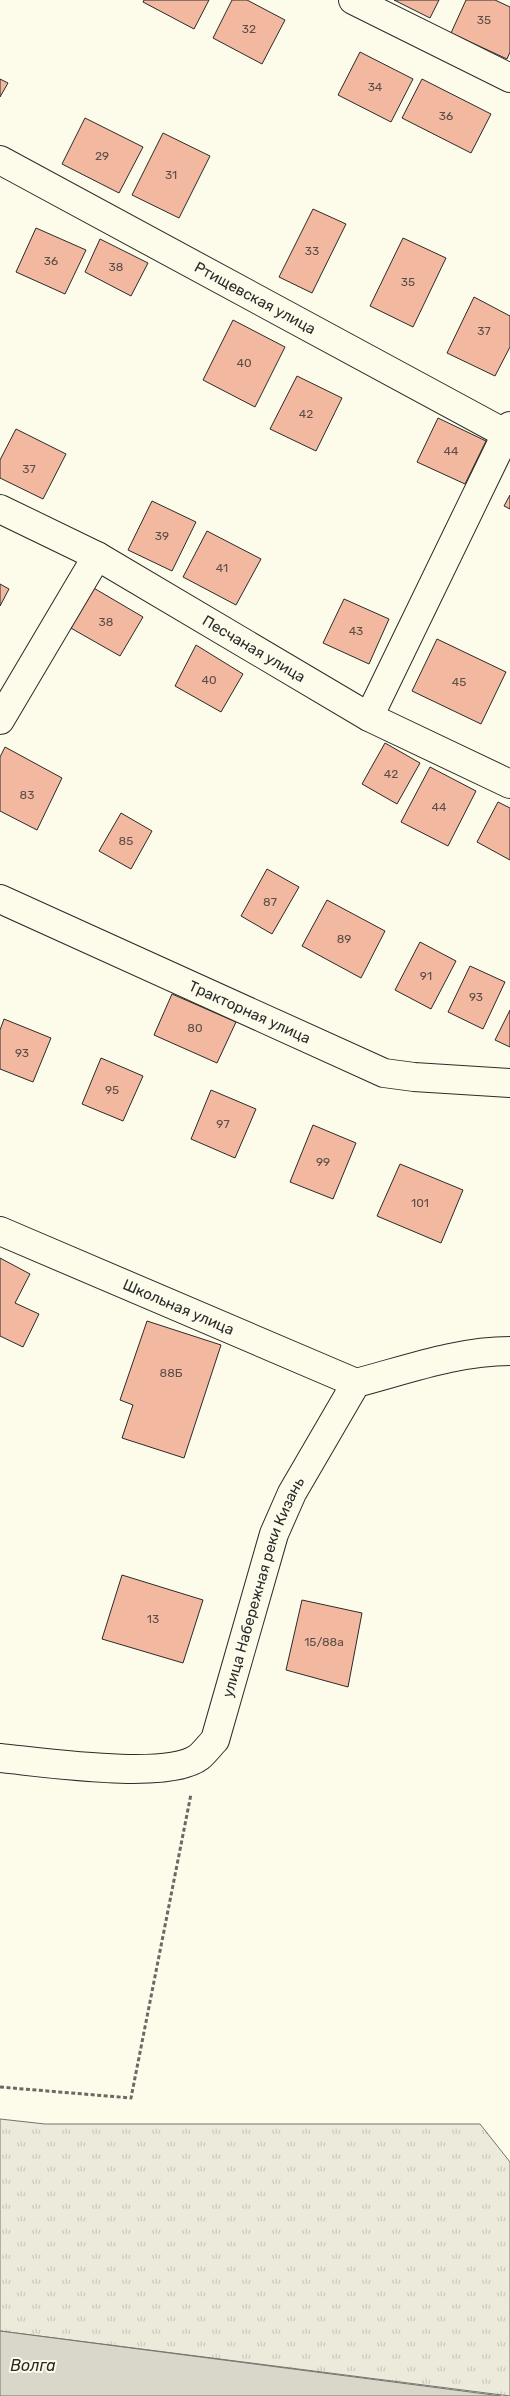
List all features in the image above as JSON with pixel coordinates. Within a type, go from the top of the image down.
[{"type":"street","points":[[353,0],[510,78]]},
{"type":"street","name":"Ртищевская улица","points":[[0,160],[509,432]]},
{"type":"street","points":[[369,717],[509,432]]},
{"type":"street","name":"Песчаная улица","points":[[0,509],[97,556],[369,717],[510,784]]},
{"type":"street","points":[[0,720],[97,556]]},
{"type":"street","name":"Тракторная улица","points":[[0,898],[384,1073],[414,1077],[510,1083]]},
{"type":"street","name":"Школьная улица","points":[[0,1231],[356,1383]]},
{"type":"street","points":[[356,1383],[457,1356],[490,1351],[510,1351]]},
{"type":"street","name":"улица Набережная реки Кизань","points":[[0,1758],[139,1770],[173,1768],[198,1758],[215,1740],[274,1534],[292,1493],[356,1383]]},
{"type":"path","points":[[0,2087],[131,2098],[198,1758]]},
{"type":"green space","points":[[0,2119],[45,2124],[480,2124],[510,2162],[510,2396],[0,2331]]},
{"type":"water","name":"Волга","points":[[0,2331],[501,2396],[0,2396]]},
{"type":"building","points":[[144,0],[209,0],[194,29],[143,2]]},
{"type":"building","points":[[232,0],[247,0],[285,20],[262,64],[213,38]]},
{"type":"building","points":[[394,0],[439,0],[430,18]]},
{"type":"building","points":[[466,0],[495,0],[510,7],[510,52],[507,59],[451,33]]},
{"type":"building","points":[[360,52],[413,79],[391,122],[338,95]]},
{"type":"building","points":[[0,79],[8,83],[0,97]]},
{"type":"building","points":[[422,79],[491,114],[471,153],[402,118]]},
{"type":"building","points":[[85,118],[143,147],[119,193],[62,164]]},
{"type":"building","points":[[163,133],[210,156],[179,218],[132,195]]},
{"type":"building","points":[[313,209],[346,224],[312,293],[279,277]]},
{"type":"building","points":[[36,228],[86,250],[65,294],[16,272]]},
{"type":"building","points":[[403,238],[446,258],[413,327],[370,306]]},
{"type":"building","points":[[100,239],[148,263],[131,296],[85,272]]},
{"type":"building","points":[[474,297],[510,316],[510,347],[495,376],[447,353]]},
{"type":"building","points":[[233,320],[285,347],[255,407],[203,380]]},
{"type":"building","points":[[297,376],[342,398],[316,451],[270,429]]},
{"type":"building","points":[[438,418],[486,441],[465,484],[417,462]]},
{"type":"building","points":[[16,429],[66,454],[43,499],[0,478],[0,460]]},
{"type":"building","points":[[510,495],[510,509],[504,506]]},
{"type":"building","points":[[152,501],[196,522],[172,571],[128,550]]},
{"type":"building","points":[[207,531],[261,559],[236,605],[183,577]]},
{"type":"building","points":[[0,584],[9,589],[0,606]]},
{"type":"building","points":[[92,587],[143,617],[120,656],[69,627]]},
{"type":"building","points":[[344,599],[389,619],[369,664],[323,643]]},
{"type":"building","points":[[437,639],[506,672],[481,724],[412,691]]},
{"type":"building","points":[[196,645],[243,674],[221,712],[175,686]]},
{"type":"building","points":[[385,743],[420,763],[397,804],[362,784]]},
{"type":"building","points":[[5,747],[62,778],[37,830],[0,811],[0,757]]},
{"type":"building","points":[[430,767],[476,791],[448,846],[401,822]]},
{"type":"building","points":[[498,802],[510,808],[510,860],[477,842]]},
{"type":"building","points":[[121,813],[152,831],[131,869],[99,851]]},
{"type":"building","points":[[267,869],[299,887],[272,934],[241,916]]},
{"type":"building","points":[[327,900],[385,931],[361,978],[302,946]]},
{"type":"building","points":[[420,942],[456,961],[431,1009],[395,990]]},
{"type":"building","points":[[470,966],[505,982],[483,1029],[448,1012]]},
{"type":"building","points":[[172,994],[236,1022],[217,1063],[154,1035]]},
{"type":"building","points":[[510,1010],[510,1047],[495,1040]]},
{"type":"building","points":[[4,1019],[51,1038],[33,1082],[0,1069],[0,1030]]},
{"type":"building","points":[[101,1058],[143,1076],[123,1121],[82,1104]]},
{"type":"building","points":[[211,1090],[256,1109],[235,1158],[191,1139]]},
{"type":"building","points":[[313,1125],[356,1143],[333,1199],[290,1182]]},
{"type":"building","points":[[400,1164],[463,1190],[441,1243],[377,1216]]},
{"type":"building","points":[[0,1258],[30,1274],[15,1303],[39,1314],[23,1347],[0,1336]]},
{"type":"building","points":[[147,1321],[221,1345],[184,1458],[122,1438],[133,1405],[120,1400]]},
{"type":"building","points":[[122,1575],[203,1600],[183,1663],[102,1639]]},
{"type":"building","points":[[302,1600],[362,1613],[348,1687],[286,1670]]}]
